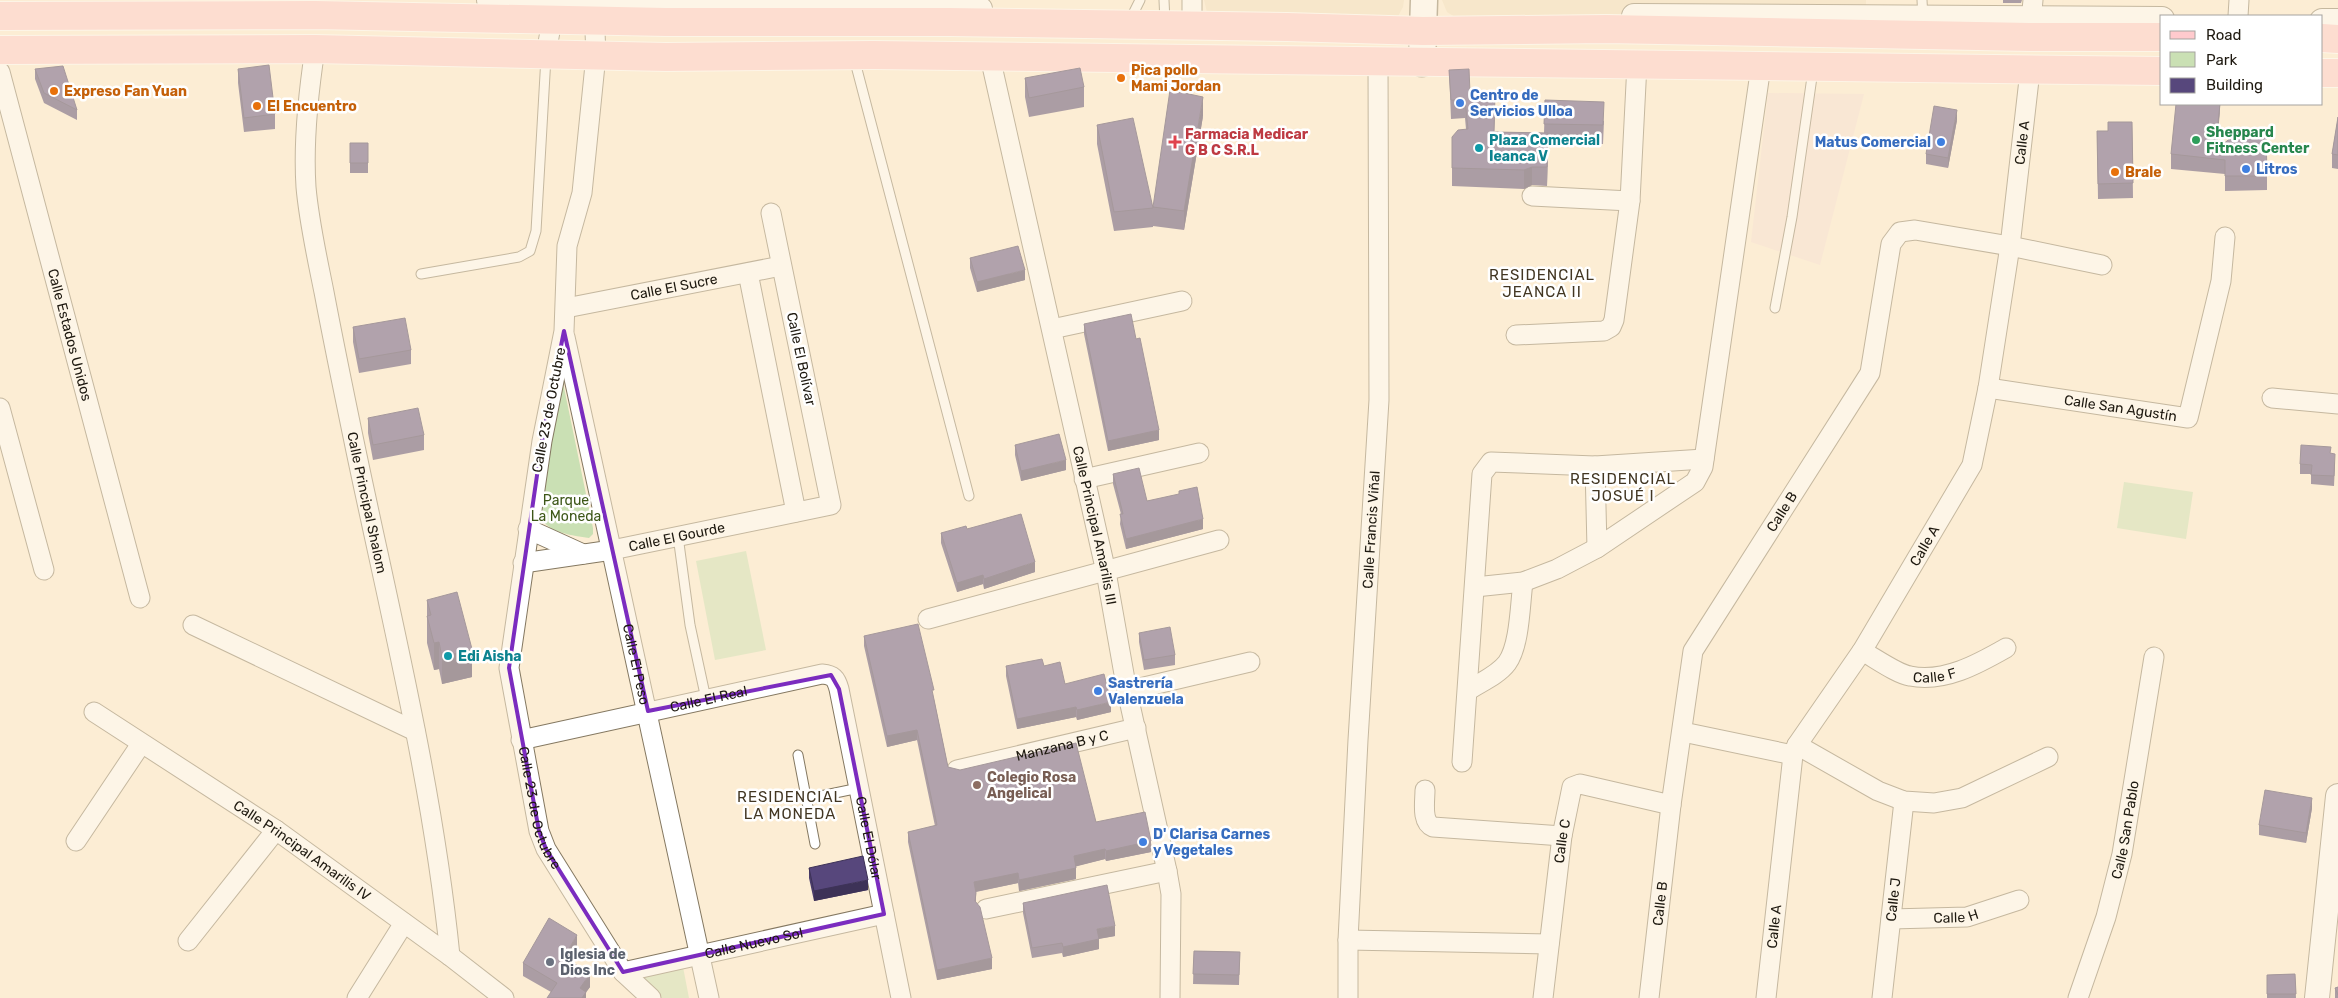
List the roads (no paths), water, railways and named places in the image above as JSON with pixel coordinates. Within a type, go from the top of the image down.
[{"type":"main road","points":[[0,16],[431,13],[521,7],[594,10],[854,9],[1424,17],[1606,29],[2031,19],[2160,37]]},
{"type":"main road","points":[[1422,63],[1424,17]]},
{"type":"main road","points":[[2323,38],[2338,39]]},
{"type":"main road","points":[[0,50],[315,49],[666,57],[854,55],[1636,64],[2030,71],[2160,71]]},
{"type":"main road","points":[[2323,73],[2338,73]]},
{"type":"street","points":[[489,0],[521,7]]},
{"type":"street","points":[[2238,15],[2239,0]]},
{"type":"street","points":[[546,54],[554,7]]},
{"type":"street","points":[[1165,13],[1192,8],[1424,17],[1641,16],[1922,9],[2031,19],[2160,19]]},
{"type":"street","name":"Calle 23 de Octubre","points":[[594,10],[596,55],[582,193],[568,246],[564,331],[542,441],[509,668],[539,831],[546,849],[623,972],[651,998]]},
{"type":"street","points":[[2323,21],[2338,21]]},
{"type":"street","name":"Calle Principal Shalom","points":[[315,49],[306,139],[306,187],[311,228],[340,376],[415,731],[443,884],[450,956]]},
{"type":"street","name":"Calle Principal Amarilis III","points":[[990,57],[1106,572],[1127,691],[1167,871],[1171,894],[1170,998]]},
{"type":"street","name":"Calle Francis Viñal","points":[[1348,998],[1348,940],[1379,400],[1378,61]]},
{"type":"street","points":[[1516,334],[1604,331],[1611,327],[1614,320],[1630,201],[1636,64]]},
{"type":"street","points":[[1474,587],[1523,582],[1557,569],[1597,548],[1695,482],[1700,476],[1761,66]]},
{"type":"street","name":"Calle A","points":[[1766,998],[1795,750],[1862,651],[1972,465],[1988,388],[2010,246],[2030,71]]},
{"type":"street","name":"Calle Estados Unidos","points":[[0,72],[140,598]]},
{"type":"street","points":[[1532,196],[1630,201]]},
{"type":"street","name":"Calle El Bolívar","points":[[772,213],[831,505]]},
{"type":"street","name":"Calle B","points":[[1649,998],[1671,805],[1683,732],[1693,651],[1870,373],[1891,244],[1900,232],[1915,230],[2010,246],[2102,265]]},
{"type":"street","name":"Calle San Agustín","points":[[1988,388],[2188,418],[2221,281],[2224,237]]},
{"type":"street","name":"Calle El Sucre","points":[[566,308],[782,266]]},
{"type":"street","points":[[748,273],[796,512]]},
{"type":"street","points":[[1052,329],[1182,301]]},
{"type":"street","name":"Calle El Peso","points":[[564,331],[710,998]]},
{"type":"street","points":[[2272,398],[2338,404]]},
{"type":"street","points":[[0,408],[44,570]]},
{"type":"street","points":[[1084,478],[1199,453]]},
{"type":"street","points":[[1462,762],[1469,690],[1482,474],[1486,468],[1491,462],[1594,466],[1704,459]]},
{"type":"street","points":[[1594,466],[1597,548]]},
{"type":"street","name":"Calle El Gourde","points":[[523,563],[612,550],[831,505]]},
{"type":"street","points":[[528,529],[584,554]]},
{"type":"street","points":[[928,618],[1106,572],[1219,540]]},
{"type":"street","points":[[1469,690],[1498,672],[1508,662],[1514,648],[1523,582]]},
{"type":"street","points":[[193,625],[415,731]]},
{"type":"street","name":"Calle F","points":[[1862,651],[1909,676],[1933,677],[1954,673],[2006,648]]},
{"type":"street","name":"Calle San Pablo","points":[[2078,998],[2106,917],[2122,854],[2154,657]]},
{"type":"street","points":[[1127,691],[1250,662]]},
{"type":"street","name":"Calle El Real","points":[[522,740],[822,674],[830,675],[836,679]]},
{"type":"street","name":"Calle El Dólar","points":[[836,679],[901,998]]},
{"type":"street","name":"Calle Principal Amarilis IV","points":[[94,712],[276,830],[450,956],[504,998]]},
{"type":"street","name":"Manzana B y C","points":[[957,770],[1136,728]]},
{"type":"street","points":[[1683,732],[1795,750],[1904,801],[1934,803],[1962,798],[2048,757]]},
{"type":"street","points":[[76,842],[141,744]]},
{"type":"street","name":"Calle C","points":[[1543,998],[1562,836],[1572,787],[1580,784],[1671,805]]},
{"type":"street","points":[[1425,790],[1425,820],[1433,828],[1562,836]]},
{"type":"street","points":[[2317,998],[2338,796]]},
{"type":"street","name":"Calle J","points":[[1882,998],[1904,801]]},
{"type":"street","points":[[188,941],[276,830]]},
{"type":"street","points":[[986,909],[1167,871]]},
{"type":"street","name":"Calle H","points":[[1891,919],[1967,917],[2018,900]]},
{"type":"street","name":"Calle Nuevo Sol","points":[[623,972],[884,914]]},
{"type":"street","points":[[357,998],[404,923]]},
{"type":"street","points":[[1348,940],[1549,944]]},
{"type":"lane","points":[[421,274],[520,257],[530,250],[536,231],[546,54]]},
{"type":"lane","points":[[854,55],[969,496]]},
{"type":"lane","points":[[1775,308],[1792,217],[1814,67]]},
{"type":"lane","points":[[678,536],[690,625],[706,699]]},
{"type":"lane","points":[[798,755],[815,844]]},
{"type":"lane","points":[[806,799],[859,788]]},
{"type":"place","name":"Pica pollo Mami Jordan","points":[[1121,78]]},
{"type":"place","name":"Expreso Fan Yuan","points":[[54,91]]},
{"type":"place","name":"Centro de Servicios Ulloa","points":[[1460,103]]},
{"type":"place","name":"El Encuentro","points":[[257,106]]},
{"type":"place","name":"Sheppard Fitness Center","points":[[2196,140]]},
{"type":"place","name":"Farmacia Medicar G B C S.R.L","points":[[1175,142]]},
{"type":"place","name":"Matus Comercial","points":[[1941,142]]},
{"type":"place","name":"Plaza Comercial Ieanca V","points":[[1479,148]]},
{"type":"place","name":"Litros","points":[[2246,169]]},
{"type":"place","name":"Brale","points":[[2115,172]]},
{"type":"place","name":"Edi Aisha","points":[[448,656]]},
{"type":"place","name":"Sastrería Valenzuela","points":[[1098,691]]},
{"type":"place","name":"Colegio Rosa Angelical","points":[[977,785]]},
{"type":"place","name":"D' Clarisa Carnes y Vegetales","points":[[1143,842]]},
{"type":"place","name":"Iglesia de Dios Inc","points":[[550,962]]},
{"type":"district","name":"RESIDENCIAL JEANCA II","points":[[1542,284]]},
{"type":"district","name":"RESIDENCIAL JOSUÉ I","points":[[1623,488]]},
{"type":"district","name":"RESIDENCIAL LA MONEDA","points":[[790,806]]},
{"type":"park label","name":"Parque La Moneda","points":[[566,508]]}]
